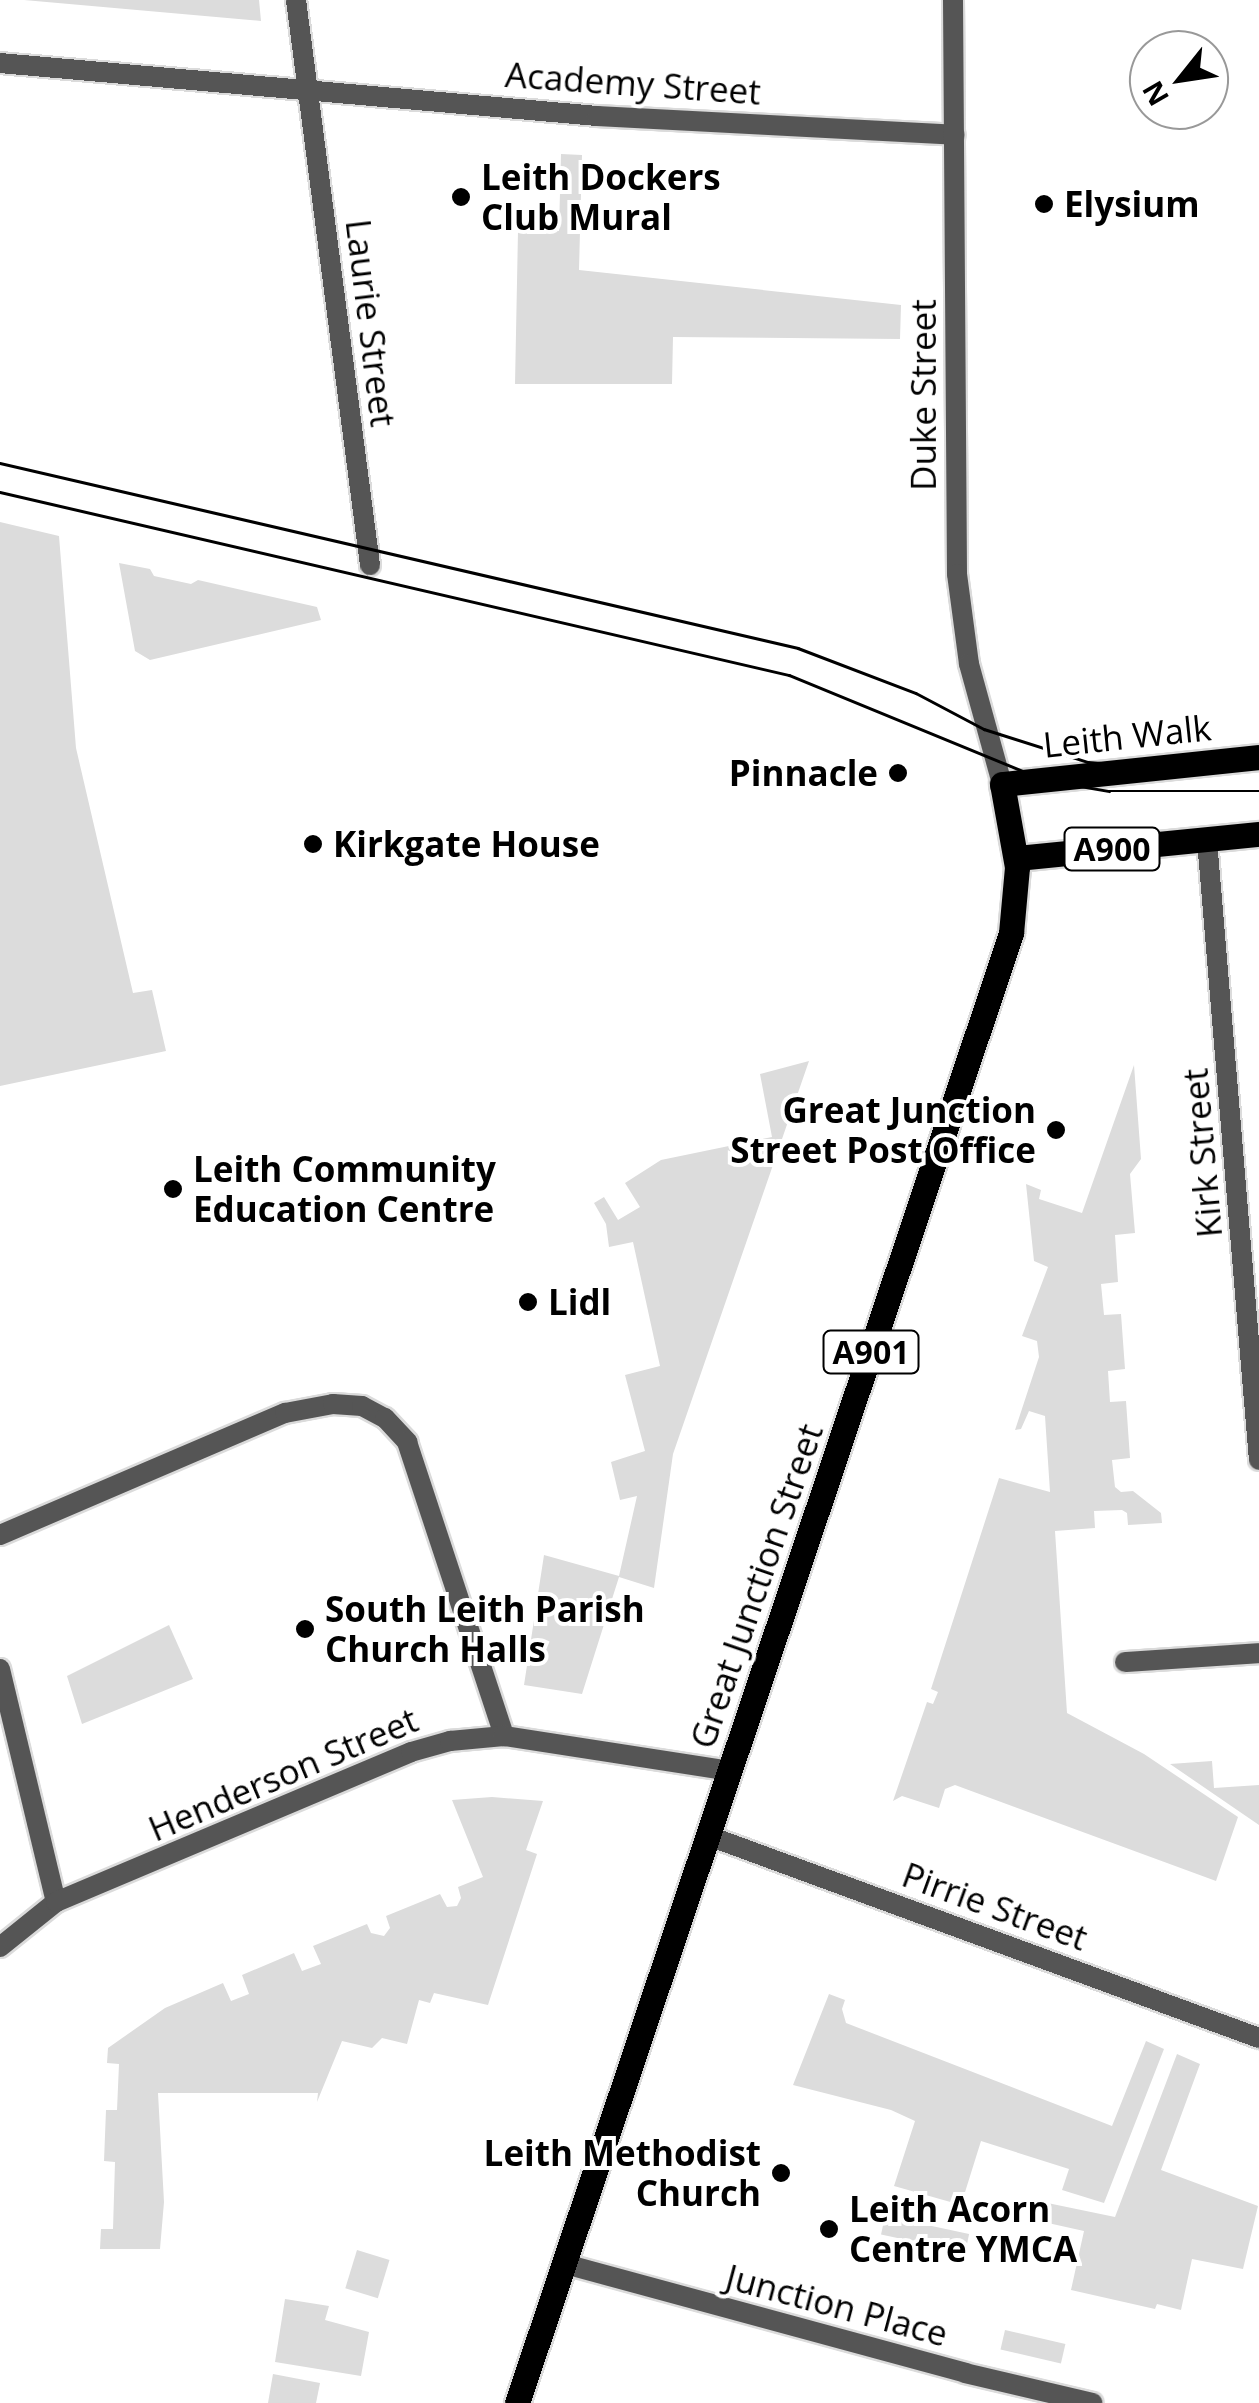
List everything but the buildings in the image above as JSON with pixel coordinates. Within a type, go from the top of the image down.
[{"type":"main road","name":"Leith Walk","points":[[1002,784],[1259,757]]},
{"type":"main road","name":"Great Junction Street","points":[[516,2403],[1011,933],[1018,892],[1017,858],[1002,784]]},
{"type":"main road","name":"A900","points":[[1017,858],[1259,834]]},
{"type":"street","name":"Laurie Street","points":[[296,0],[370,565]]},
{"type":"street","name":"Duke Street","points":[[954,0],[960,618],[979,708],[1002,784]]},
{"type":"street","name":"Academy Street","points":[[0,64],[598,116],[954,135]]},
{"type":"street","name":"Kirk Street","points":[[1207,840],[1259,1460]]},
{"type":"street","points":[[0,1535],[284,1413],[333,1404],[362,1406],[385,1418],[407,1442],[504,1736]]},
{"type":"street","points":[[1124,1662],[1259,1653]]},
{"type":"street","points":[[0,1668],[56,1902]]},
{"type":"street","name":"Henderson Street","points":[[0,1947],[56,1902],[411,1752],[450,1740],[504,1736],[731,1771]]},
{"type":"street","name":"Pirrie Street","points":[[710,1836],[1259,2038]]},
{"type":"street","name":"Junction Place","points":[[565,2264],[965,2373],[1092,2403]]},
{"type":"shaded area","points":[[24,0],[259,0],[261,21],[250,20]]},
{"type":"shaded area","points":[[561,154],[582,155],[579,270],[901,305],[900,339],[673,337],[672,384],[515,384],[518,231],[559,231]]},
{"type":"shaded area","points":[[0,522],[59,536],[76,748],[133,993],[152,990],[166,1051],[0,1086]]},
{"type":"shaded area","points":[[119,563],[150,569],[154,576],[191,584],[198,580],[317,607],[321,620],[150,660],[135,651]]},
{"type":"shaded area","points":[[809,1061],[673,1454],[654,1588],[619,1577],[582,1694],[524,1685],[544,1555],[619,1576],[637,1496],[620,1500],[611,1462],[645,1451],[625,1375],[660,1366],[633,1242],[609,1247],[606,1224],[594,1203],[604,1197],[618,1220],[640,1207],[625,1183],[661,1160],[772,1137],[760,1074]]},
{"type":"shaded area","points":[[1134,1065],[1141,1159],[1130,1174],[1135,1233],[1115,1235],[1118,1282],[1101,1284],[1104,1315],[1121,1314],[1125,1369],[1108,1371],[1110,1402],[1126,1401],[1130,1458],[1112,1460],[1115,1487],[1121,1492],[1133,1491],[1161,1513],[1162,1523],[1128,1525],[1127,1513],[1122,1510],[1094,1511],[1095,1528],[1055,1531],[1067,1713],[1144,1754],[1238,1817],[1216,1881],[955,1785],[945,1789],[939,1808],[902,1796],[893,1801],[927,1702],[933,1704],[938,1692],[931,1689],[999,1478],[1050,1492],[1045,1416],[1029,1411],[1021,1429],[1015,1430],[1039,1357],[1037,1341],[1022,1336],[1048,1267],[1034,1261],[1026,1184],[1041,1190],[1039,1199],[1082,1213]]},
{"type":"shaded area","points":[[169,1625],[193,1679],[82,1724],[67,1676]]},
{"type":"shaded area","points":[[1212,1761],[1214,1788],[1259,1785],[1259,1825],[1170,1764]]},
{"type":"shaded area","points":[[492,1797],[543,1801],[526,1850],[537,1854],[488,2005],[434,1993],[430,2003],[419,2000],[407,2044],[382,2038],[372,2048],[342,2041],[317,2102],[318,2093],[158,2093],[164,2202],[160,2249],[100,2249],[101,2229],[113,2229],[115,2162],[104,2161],[106,2110],[117,2110],[119,2064],[107,2063],[108,2048],[165,2008],[223,1983],[231,2001],[249,1994],[242,1975],[294,1953],[302,1971],[321,1964],[313,1946],[367,1924],[371,1933],[384,1936],[390,1928],[386,1916],[440,1894],[447,1907],[457,1906],[461,1898],[458,1887],[483,1877],[452,1800]]},
{"type":"shaded area","points":[[829,1994],[845,2000],[842,2009],[846,2023],[1112,2126],[1146,2041],[1164,2049],[1104,2203],[1062,2190],[1069,2169],[981,2141],[961,2205],[894,2186],[915,2121],[891,2110],[793,2085]]},
{"type":"shaded area","points":[[1177,2054],[1200,2064],[1161,2170],[1258,2206],[1243,2269],[1192,2259],[1181,2310],[1157,2304],[1155,2309],[1071,2290],[1084,2231],[1030,2219],[1033,2200],[1115,2217]]},
{"type":"shaded area","points":[[885,2216],[969,2234],[965,2252],[881,2235]]},
{"type":"shaded area","points":[[357,2250],[390,2260],[378,2298],[345,2288]]},
{"type":"shaded area","points":[[285,2299],[329,2306],[325,2320],[369,2332],[361,2376],[275,2362]]},
{"type":"shaded area","points":[[1005,2330],[1065,2344],[1061,2363],[1001,2349]]},
{"type":"shaded area","points":[[273,2374],[320,2383],[316,2403],[268,2403]]},
{"type":"tram line","points":[[0,463],[798,648],[916,693],[984,729],[1088,762],[1154,767],[1259,765]]},
{"type":"tram line","points":[[0,492],[789,675],[1045,780],[1109,791],[1259,791]]},
{"type":"place","name":"Leith Dockers Club Mural","points":[[461,197]]},
{"type":"place","name":"Elysium","points":[[1044,204]]},
{"type":"place","name":"Pinnacle","points":[[898,773]]},
{"type":"place","name":"Kirkgate House","points":[[313,844]]},
{"type":"place","name":"Great Junction Street Post Office","points":[[1056,1130]]},
{"type":"place","name":"Leith Community Education Centre","points":[[173,1189]]},
{"type":"place","name":"Lidl","points":[[528,1302]]},
{"type":"place","name":"South Leith Parish Church Halls","points":[[305,1629]]},
{"type":"place","name":"Leith Methodist Church","points":[[781,2173]]},
{"type":"place","name":"Leith Acorn Centre YMCA","points":[[829,2229]]}]
